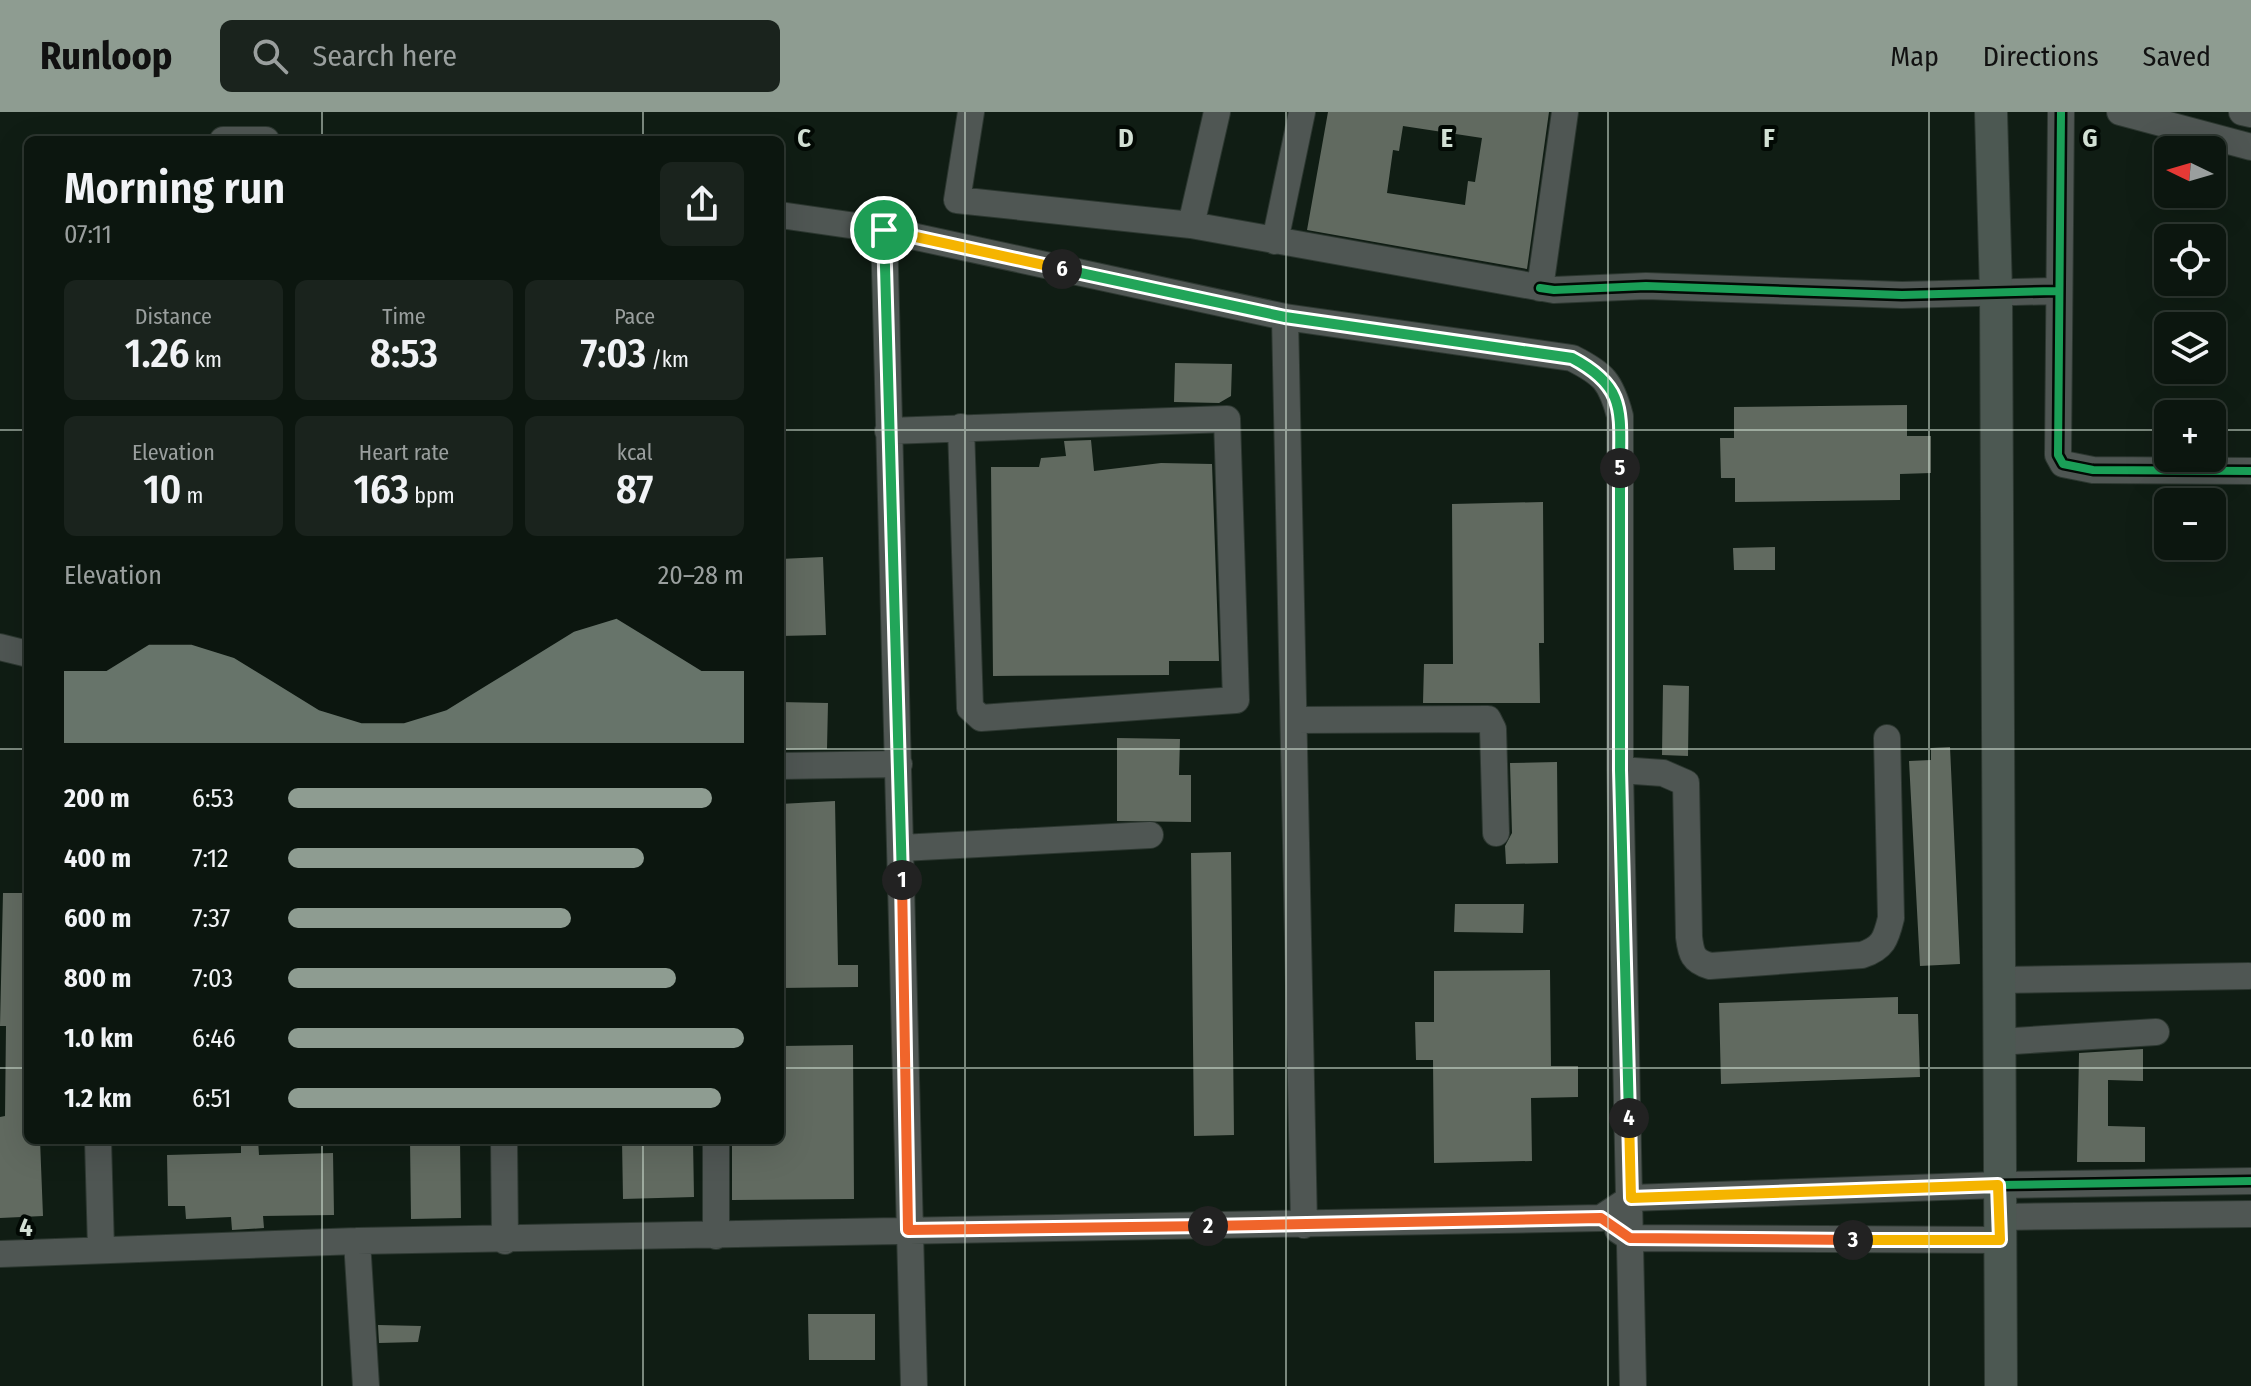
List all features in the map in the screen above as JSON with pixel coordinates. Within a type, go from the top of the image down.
[{"type":"main road","points":[[1991,112],[1996,292],[2001,1386]]},
{"type":"street","points":[[971,112],[957,200],[1191,225],[1554,290],[1646,286],[1902,295],[2056,291]]},
{"type":"street","points":[[1191,225],[1217,112]]},
{"type":"street","points":[[1275,241],[1302,112]]},
{"type":"street","points":[[1540,288],[1565,112]]},
{"type":"street","points":[[2061,112],[2056,442],[2063,464],[2093,470],[2251,471]]},
{"type":"street","points":[[2120,112],[2251,147]]},
{"type":"street","points":[[2242,112],[2251,114]]},
{"type":"street","points":[[784,216],[884,230],[1285,317],[1572,358],[1596,370],[1613,388],[1620,416],[1620,770],[1633,1386]]},
{"type":"street","points":[[884,230],[914,1386]]},
{"type":"street","points":[[1285,317],[1304,1225]]},
{"type":"street","points":[[888,431],[961,427],[1227,419],[1236,700],[981,718],[970,708],[961,427]]},
{"type":"street","points":[[0,647],[24,653]]},
{"type":"street","points":[[1294,720],[1488,719],[1493,729],[1496,833]]},
{"type":"street","points":[[1620,770],[1663,773],[1686,783],[1689,937],[1691,954],[1699,963],[1710,966],[1862,955],[1877,950],[1885,939],[1891,918],[1887,738]]},
{"type":"street","points":[[784,766],[899,764]]},
{"type":"street","points":[[901,848],[1150,835]]},
{"type":"street","points":[[1998,980],[2249,976]]},
{"type":"street","points":[[1998,1042],[2156,1032]]},
{"type":"street","points":[[98,1144],[101,1249]]},
{"type":"street","points":[[504,1144],[505,1241]]},
{"type":"street","points":[[716,1144],[716,1236]]},
{"type":"street","points":[[0,1254],[357,1241],[505,1241],[908,1230],[1601,1218],[1631,1198],[1998,1185],[2251,1181]]},
{"type":"street","points":[[1601,1218],[1630,1238],[2000,1229],[2251,1214]]},
{"type":"street","points":[[357,1241],[366,1386]]},
{"type":"building","points":[[1328,112],[1549,112],[1527,269],[1307,230]],"holes":[[[1403,126],[1482,138],[1475,182],[1468,181],[1465,205],[1387,193],[1393,150],[1399,151]]]},
{"type":"building","points":[[1175,363],[1232,364],[1231,396],[1219,403],[1174,402]]},
{"type":"building","points":[[1907,405],[1907,436],[1931,436],[1931,473],[1900,474],[1900,500],[1735,502],[1735,478],[1721,478],[1720,438],[1734,438],[1734,407]]},
{"type":"building","points":[[1091,440],[1094,471],[1161,463],[1212,464],[1219,661],[1169,661],[1169,675],[993,676],[991,467],[1039,467],[1041,458],[1066,456],[1064,441]]},
{"type":"building","points":[[1543,502],[1544,643],[1539,643],[1540,703],[1423,703],[1424,664],[1453,664],[1452,504]]},
{"type":"building","points":[[1775,547],[1775,570],[1734,570],[1733,548]]},
{"type":"building","points":[[823,557],[826,635],[784,636],[784,559]]},
{"type":"building","points":[[1663,685],[1689,686],[1688,756],[1662,755]]},
{"type":"building","points":[[784,702],[828,703],[827,749],[784,750]]},
{"type":"building","points":[[1117,738],[1180,739],[1179,775],[1191,775],[1191,822],[1117,821]]},
{"type":"building","points":[[1950,747],[1960,964],[1920,966],[1909,761],[1931,760],[1931,748]]},
{"type":"building","points":[[1557,762],[1558,863],[1506,864],[1505,846],[1512,833],[1510,763]]},
{"type":"building","points":[[835,801],[838,965],[858,965],[858,987],[784,988],[784,804]]},
{"type":"building","points":[[1231,852],[1234,1135],[1194,1136],[1191,853]]},
{"type":"building","points":[[3,893],[24,893],[24,1144],[40,1144],[43,1216],[0,1218],[0,1117],[5,1116],[6,1026],[0,1026]]},
{"type":"building","points":[[1455,904],[1524,904],[1523,933],[1454,932]]},
{"type":"building","points":[[1550,970],[1551,1066],[1578,1066],[1578,1097],[1531,1098],[1532,1161],[1434,1163],[1433,1060],[1416,1060],[1415,1022],[1434,1022],[1434,971]]},
{"type":"building","points":[[1898,997],[1898,1014],[1918,1014],[1920,1077],[1721,1084],[1719,1003]]},
{"type":"building","points":[[853,1045],[854,1199],[732,1200],[732,1144],[784,1144],[784,1046]]},
{"type":"building","points":[[2143,1049],[2143,1081],[2108,1080],[2108,1126],[2145,1127],[2145,1162],[2077,1162],[2079,1053]]},
{"type":"building","points":[[241,1144],[258,1144],[259,1155],[333,1153],[334,1215],[263,1216],[264,1228],[232,1230],[231,1217],[186,1219],[185,1206],[168,1206],[167,1155],[241,1153]]},
{"type":"building","points":[[410,1144],[460,1144],[461,1218],[411,1219]]},
{"type":"building","points":[[622,1144],[693,1144],[694,1197],[623,1199]]},
{"type":"building","points":[[808,1314],[875,1314],[875,1360],[809,1360]]},
{"type":"building","points":[[378,1325],[421,1326],[418,1342],[379,1343]]},
{"type":"cycle path","points":[[2061,112],[2058,455],[2063,464],[2093,470],[2251,471]]},
{"type":"cycle path","points":[[1540,288],[1646,286],[1902,295],[2056,291]]},
{"type":"cycle path","points":[[1998,1185],[2251,1181]]},
{"type":"route","points":[[884,230],[1285,317],[1572,358],[1596,370],[1613,388],[1620,416],[1620,770],[1631,1198],[1998,1185],[2000,1240],[1630,1238],[1601,1218],[908,1230],[884,230]]}]
